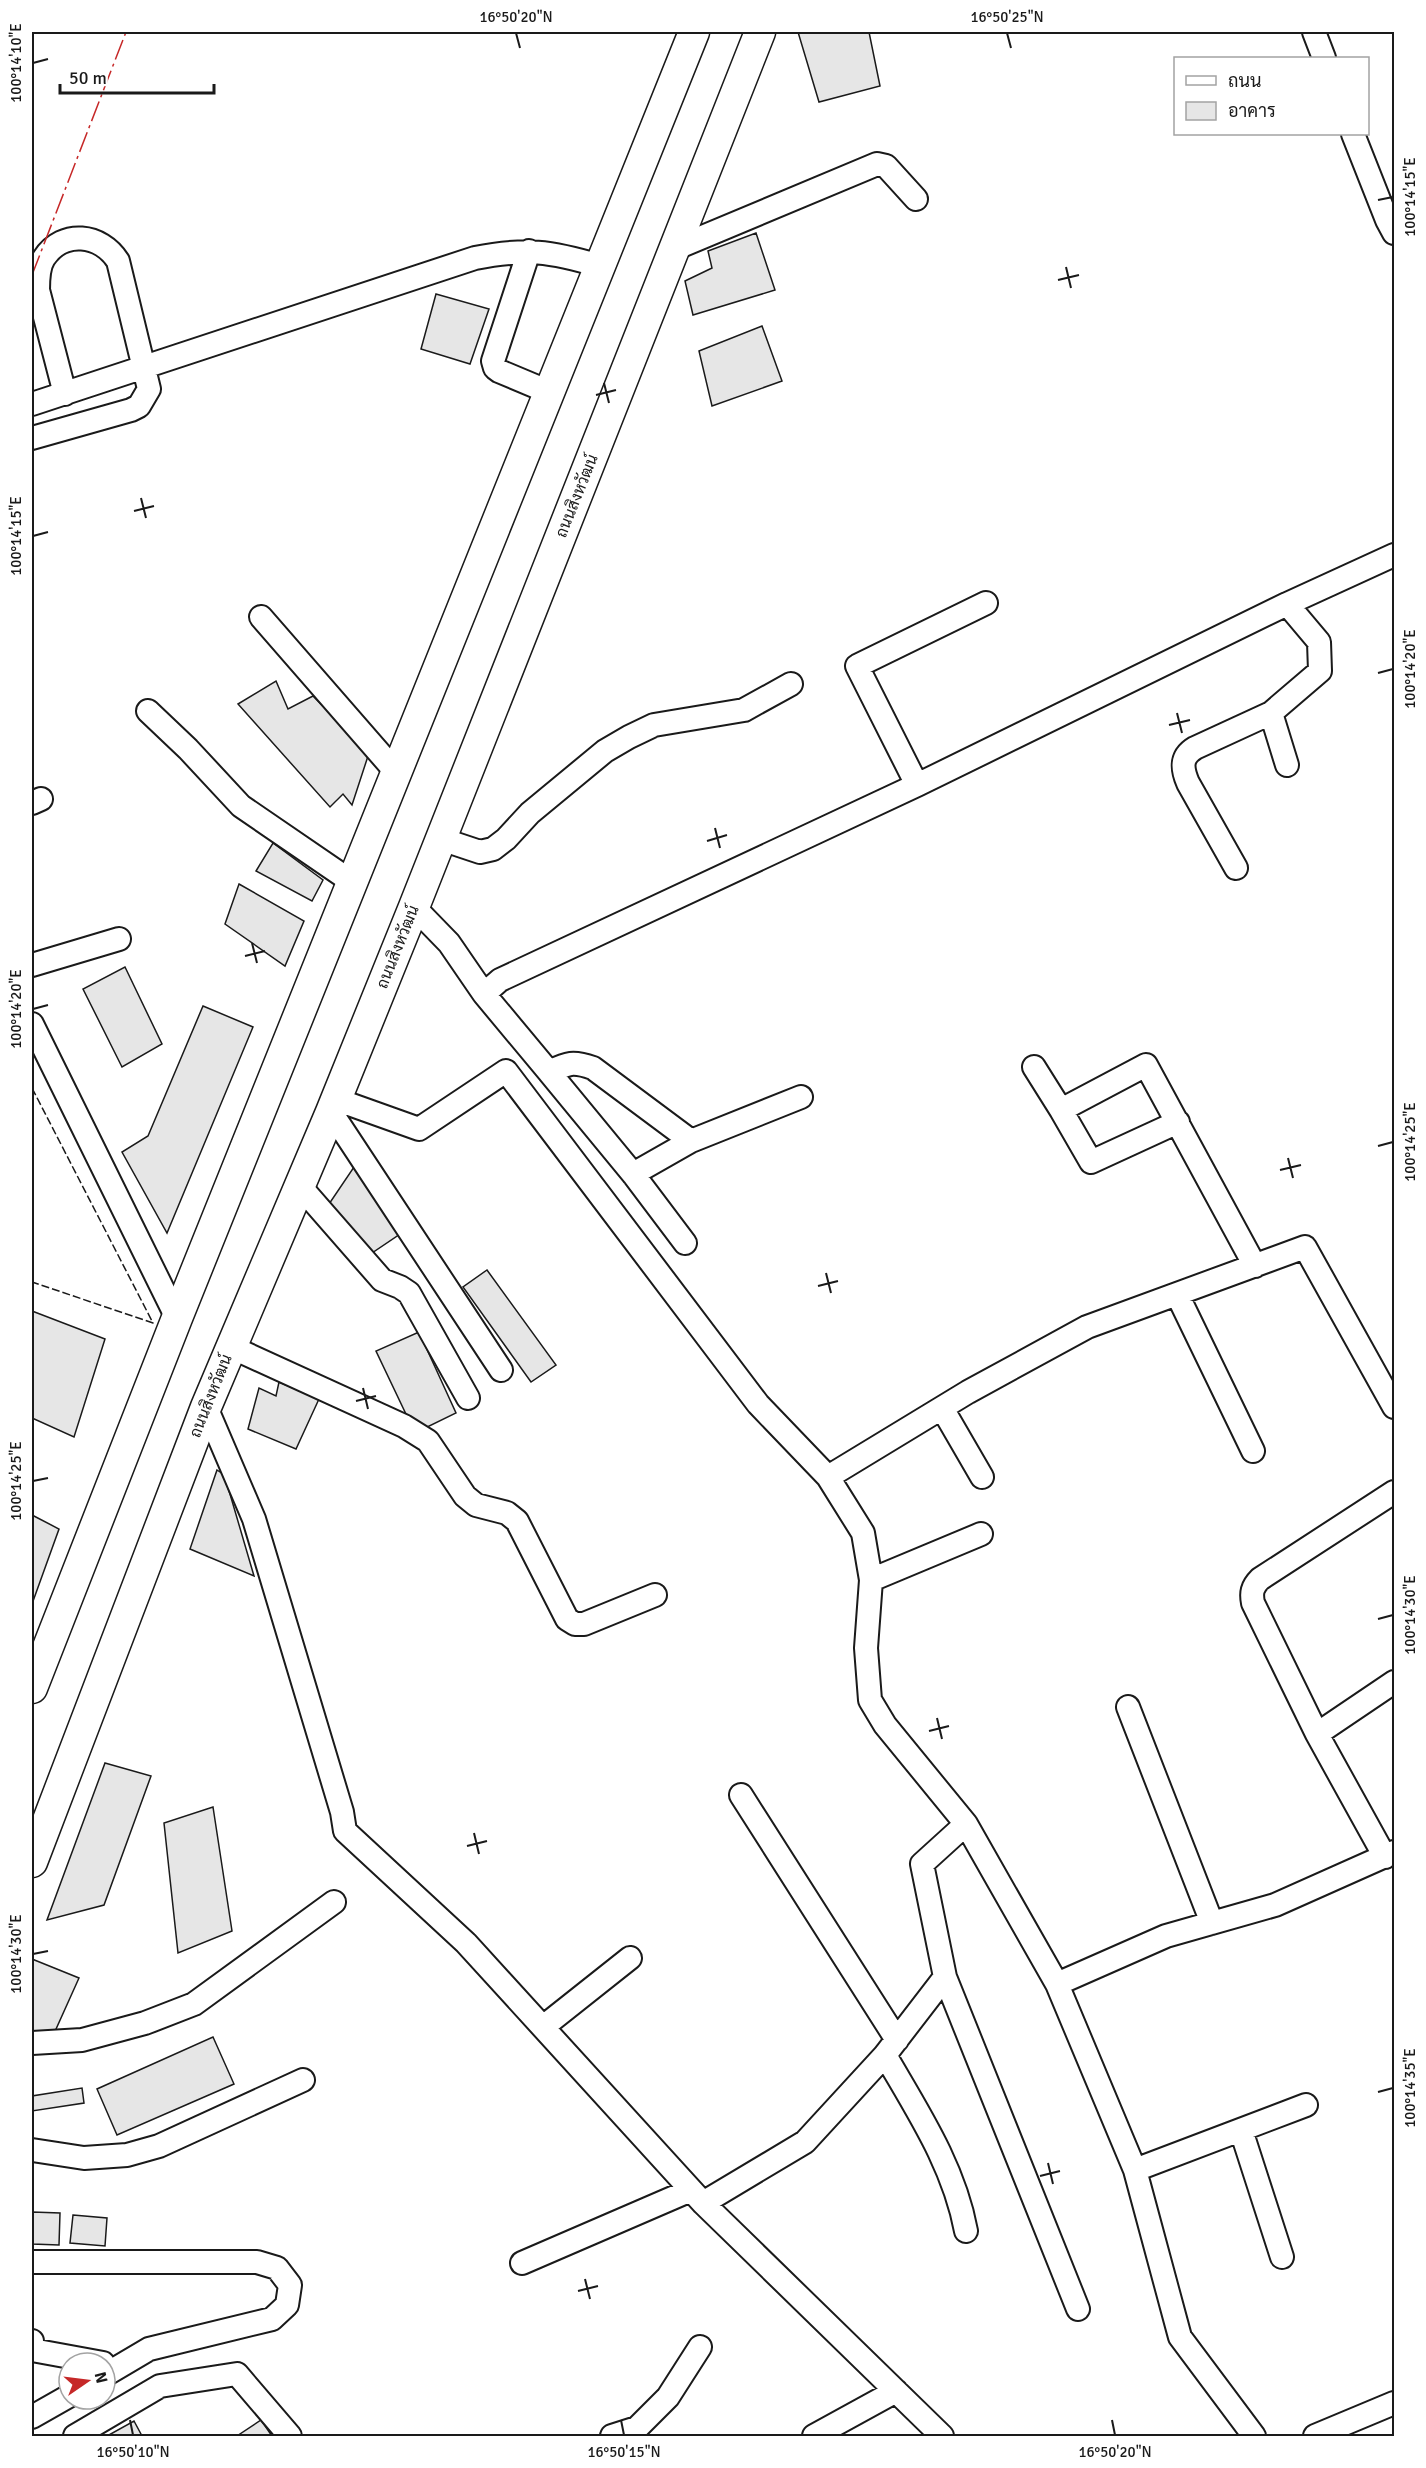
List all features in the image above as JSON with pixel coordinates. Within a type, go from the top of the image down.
[{"type":"main road","points":[[32,1688],[177,1318],[694,32]]},
{"type":"main road","name":"ถนนสิงหวัฒน์","points":[[32,1862],[206,1407],[414,907],[760,32]]},
{"type":"street","points":[[1314,32],[1324,57]]},
{"type":"street","points":[[1353,135],[1383,212],[1395,233]]},
{"type":"street","points":[[674,249],[877,164],[886,166],[916,199]]},
{"type":"street","points":[[32,438],[139,406],[148,389],[145,368],[118,261],[111,250],[100,242],[87,238],[69,240],[53,247],[44,259],[38,279],[38,290],[65,394]]},
{"type":"street","points":[[32,404],[475,258],[530,251],[563,255],[600,266]]},
{"type":"street","points":[[530,251],[493,361],[495,368],[500,371],[549,392]]},
{"type":"street","points":[[484,994],[500,980],[917,785],[1287,604],[1395,555]]},
{"type":"street","points":[[917,785],[857,666],[986,603]]},
{"type":"street","points":[[1236,868],[1188,783],[1183,772],[1184,759],[1189,751],[1271,713],[1320,671],[1319,642],[1287,604]]},
{"type":"street","points":[[261,617],[396,772]]},
{"type":"street","points":[[441,839],[480,852],[493,849],[506,839],[530,813],[605,751],[629,737],[654,725],[744,710],[791,684]]},
{"type":"street","points":[[148,711],[188,749],[241,806],[352,882]]},
{"type":"street","points":[[1271,713],[1287,765]]},
{"type":"street","points":[[414,907],[449,943],[484,994],[633,1174],[685,1243]]},
{"type":"street","points":[[32,965],[119,939]]},
{"type":"street","points":[[32,1024],[177,1318]]},
{"type":"street","points":[[549,1072],[578,1062],[593,1068],[691,1141]]},
{"type":"street","points":[[1061,1110],[1146,1065],[1256,1266]]},
{"type":"street","points":[[1034,1067],[1091,1162],[1178,1122]]},
{"type":"street","points":[[333,1106],[419,1129],[506,1071],[758,1404],[828,1477],[863,1533],[871,1580],[866,1648],[870,1700],[885,1725],[966,1824],[1057,1984],[1135,2170],[1180,2337],[1254,2436]]},
{"type":"street","points":[[633,1174],[691,1141],[801,1097]]},
{"type":"street","points":[[333,1106],[501,1370]]},
{"type":"street","points":[[299,1185],[382,1280],[409,1293],[468,1398]]},
{"type":"street","points":[[828,1477],[942,1408],[1087,1327],[1305,1248],[1395,1407]]},
{"type":"street","points":[[1177,1294],[1253,1451]]},
{"type":"street","points":[[231,1347],[390,1418],[428,1442],[465,1496],[476,1505],[507,1513],[517,1521],[567,1619],[575,1624],[584,1624],[655,1595]]},
{"type":"street","points":[[206,1407],[254,1519],[342,1812],[345,1831],[466,1943],[697,2196],[942,2436]]},
{"type":"street","points":[[942,1408],[982,1478]]},
{"type":"street","points":[[1057,1984],[1166,1936],[1275,1905],[1390,1855],[1317,1734],[1254,1604],[1251,1593],[1254,1585],[1260,1579],[1395,1492]]},
{"type":"street","points":[[871,1580],[981,1534]]},
{"type":"street","points":[[1317,1734],[1395,1682]]},
{"type":"street","points":[[1128,1707],[1212,1923]]},
{"type":"street","points":[[741,1795],[891,2048],[940,2148],[961,2202],[966,2231]]},
{"type":"street","points":[[966,1824],[922,1864],[945,1977],[1078,2309]]},
{"type":"street","points":[[32,2043],[82,2040],[145,2023],[194,2004],[333,1902]]},
{"type":"street","points":[[543,2027],[630,1959]]},
{"type":"street","points":[[522,2263],[697,2196],[805,2142],[891,2048],[945,1977]]},
{"type":"street","points":[[32,2150],[84,2158],[127,2155],[159,2146],[303,2080]]},
{"type":"street","points":[[1135,2170],[1306,2105]]},
{"type":"street","points":[[1241,2130],[1282,2257]]},
{"type":"street","points":[[32,2262],[257,2262],[277,2268],[290,2285],[287,2305],[272,2319],[149,2349],[117,2363]]},
{"type":"street","points":[[32,2341],[32,2352],[57,2357]]},
{"type":"street","points":[[612,2436],[637,2428],[668,2397],[700,2347]]},
{"type":"street","points":[[75,2436],[160,2386],[237,2374],[290,2436]]},
{"type":"street","points":[[814,2436],[896,2391]]},
{"type":"street","points":[[32,2417],[57,2403]]},
{"type":"street","points":[[1315,2436],[1395,2403]]},
{"type":"building","points":[[798,32],[869,32],[880,86],[819,102]]},
{"type":"building","points":[[756,233],[775,290],[693,315],[685,281],[712,268],[708,251]]},
{"type":"building","points":[[436,294],[489,309],[470,364],[421,349]]},
{"type":"building","points":[[762,326],[782,381],[712,406],[699,351]]},
{"type":"building","points":[[276,681],[288,709],[313,696],[369,753],[352,805],[343,794],[330,807],[238,704]]},
{"type":"building","points":[[273,843],[323,880],[312,901],[256,871]]},
{"type":"building","points":[[239,884],[304,921],[285,966],[225,924]]},
{"type":"building","points":[[125,967],[162,1044],[122,1067],[83,989]]},
{"type":"building","points":[[203,1006],[253,1027],[167,1233],[122,1152],[148,1136]]},
{"type":"building","points":[[356,1164],[403,1232],[366,1257],[329,1204]]},
{"type":"building","points":[[487,1270],[556,1365],[531,1382],[463,1287]]},
{"type":"building","points":[[32,1311],[105,1339],[74,1437],[32,1418]]},
{"type":"building","points":[[419,1332],[456,1413],[415,1433],[376,1351]]},
{"type":"building","points":[[279,1382],[319,1399],[296,1449],[248,1429],[259,1388],[276,1396]]},
{"type":"building","points":[[217,1470],[223,1474],[230,1494],[254,1576],[190,1549]]},
{"type":"building","points":[[32,1515],[59,1529],[32,1604]]},
{"type":"building","points":[[105,1763],[151,1776],[104,1905],[47,1920]]},
{"type":"building","points":[[213,1807],[232,1931],[178,1953],[164,1823]]},
{"type":"building","points":[[32,1959],[79,1978],[52,2038],[32,2030]]},
{"type":"building","points":[[213,2037],[234,2084],[117,2135],[97,2089]]},
{"type":"building","points":[[82,2088],[84,2103],[32,2111],[32,2096]]},
{"type":"building","points":[[32,2212],[60,2213],[59,2245],[32,2244]]},
{"type":"building","points":[[73,2215],[107,2218],[105,2246],[70,2243]]},
{"type":"building","points":[[261,2420],[272,2436],[237,2436]]},
{"type":"building","points":[[134,2421],[142,2436],[107,2436]]},
{"type":"fence","points":[[32,1088],[153,1323],[32,1282]]},
{"type":"power","points":[[32,275],[126,32]]}]
